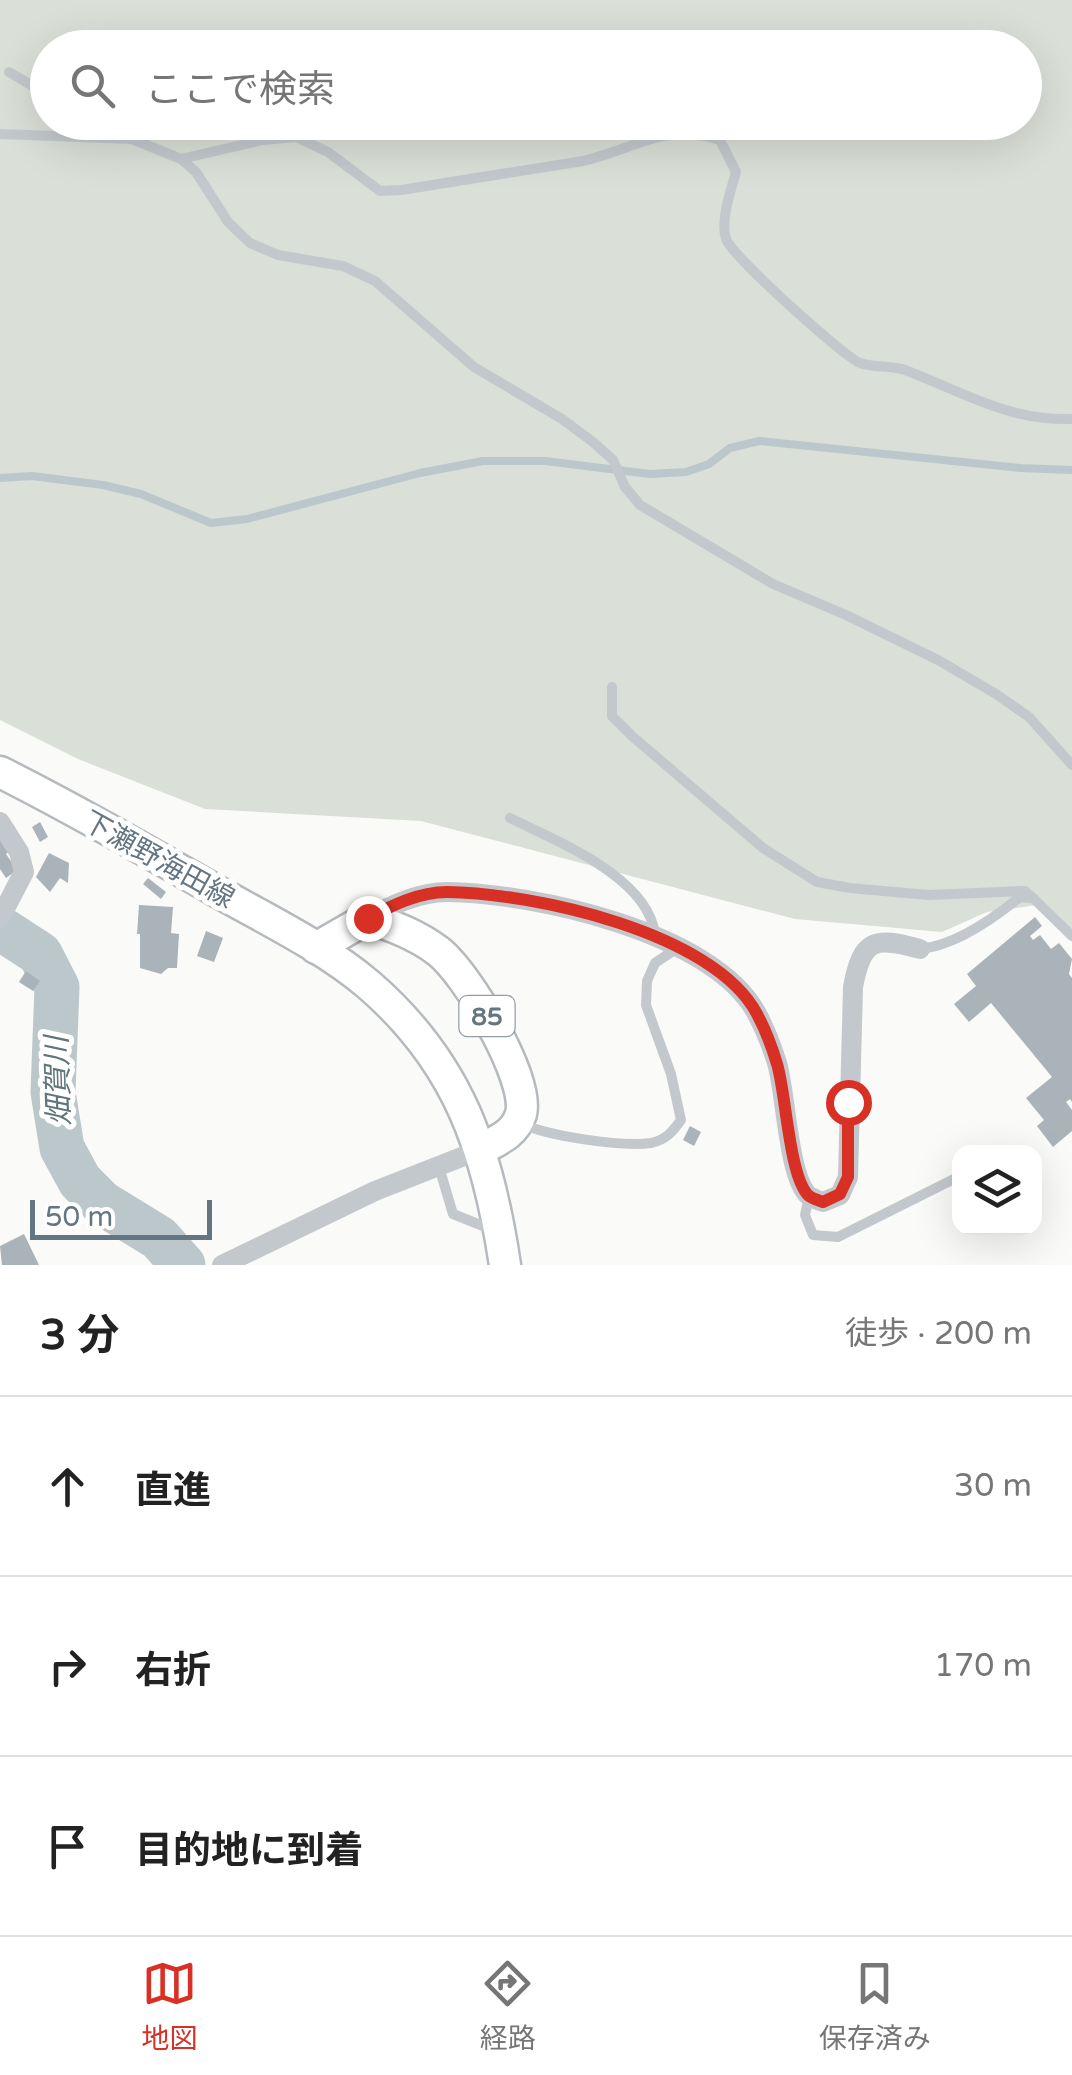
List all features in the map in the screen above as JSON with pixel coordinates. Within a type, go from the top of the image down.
[{"type":"main road","name":"下瀬野海田線","points":[[0,772],[316,948],[368,984],[412,1029],[454,1089],[482,1149],[505,1265]]},
{"type":"main road","points":[[316,948],[368,918]]},
{"type":"main road","name":"85","points":[[368,918],[406,931],[440,952],[464,978],[494,1028],[517,1081],[522,1111],[518,1122]]},
{"type":"main road","points":[[482,1149],[513,1132],[518,1122]]},
{"type":"street","points":[[0,822],[19,852],[24,872],[2,916]]},
{"type":"street","points":[[368,918],[400,901],[444,892],[578,911],[655,936],[733,983],[756,1012],[777,1064],[798,1179],[809,1196],[823,1202],[840,1194],[848,1177],[853,987],[858,958],[869,946],[894,942],[920,949]]},
{"type":"street","points":[[227,1263],[376,1191],[482,1149]]},
{"type":"lane","points":[[9,72],[30,84]]},
{"type":"lane","points":[[0,134],[30,134]]},
{"type":"lane","points":[[134,140],[181,159],[196,172],[228,222],[250,243],[278,255],[343,266],[375,282],[474,367],[562,418],[593,442],[613,460],[625,487],[640,505],[772,584],[877,630],[996,694],[1029,717],[1072,765]]},
{"type":"lane","points":[[181,159],[263,140]]},
{"type":"lane","points":[[302,140],[328,152],[380,190],[583,161],[645,140]]},
{"type":"lane","points":[[720,140],[736,172],[728,203],[726,238],[742,262],[848,354],[860,362],[901,368],[1008,413],[1041,420],[1072,419]]},
{"type":"lane","points":[[612,687],[612,716],[632,736],[763,848],[817,882],[928,895],[1025,891],[1068,932]]},
{"type":"lane","points":[[510,818],[590,858],[627,888],[648,909],[655,936]]},
{"type":"lane","points":[[920,949],[938,948],[1020,897],[1033,898]]},
{"type":"lane","points":[[1068,932],[1072,916]]},
{"type":"lane","points":[[518,1122],[562,1135],[630,1143],[653,1142],[671,1135],[681,1120],[679,1102],[646,1005],[647,981],[655,963],[676,948]]},
{"type":"lane","points":[[439,1166],[452,1214],[500,1232]]},
{"type":"lane","points":[[809,1196],[805,1215],[814,1235],[838,1237],[952,1180]]},
{"type":"shaded area","points":[[0,0],[1072,0],[1072,942],[1037,905],[987,912],[942,932],[795,919],[421,821],[205,809],[78,759],[0,720]]},
{"type":"building","points":[[40,822],[48,837],[40,842],[32,827]]},
{"type":"building","points":[[0,837],[17,870],[6,878],[0,869]]},
{"type":"building","points":[[49,853],[69,863],[68,883],[60,878],[50,892],[36,877]]},
{"type":"building","points":[[148,878],[166,892],[161,899],[143,884]]},
{"type":"building","points":[[139,905],[173,907],[171,933],[179,934],[177,968],[168,968],[161,974],[140,968]]},
{"type":"building","points":[[1035,917],[1042,926],[1030,936],[1033,940],[1040,935],[1051,949],[1059,943],[1072,959],[1072,1102],[1066,1102],[1072,1110],[1072,1131],[1053,1147],[1037,1126],[1044,1120],[1026,1098],[1052,1077],[991,1003],[969,1022],[954,1004],[976,986],[967,974]]},
{"type":"building","points":[[206,931],[223,938],[214,962],[197,956]]},
{"type":"building","points":[[26,971],[40,981],[33,991],[19,982]]},
{"type":"building","points":[[690,1126],[701,1132],[694,1146],[683,1140]]},
{"type":"building","points":[[24,1234],[39,1265],[2,1265],[0,1246]]},
{"type":"waterway","points":[[0,478],[32,476],[103,485],[141,494],[211,523],[247,519],[420,473],[483,461],[545,461],[650,474],[686,472],[709,464],[730,448],[759,441],[1072,470]]},
{"type":"waterway","name":"畑賀川","points":[[0,928],[40,954],[57,987],[53,1092],[62,1148],[80,1181],[102,1203],[159,1238],[183,1265]]},
{"type":"route","points":[[368,918],[400,901],[444,892],[497,898],[578,911],[645,930],[701,962],[733,983],[756,1012],[777,1064],[798,1179],[809,1196],[823,1202],[840,1194],[848,1177],[848,1102]]}]
